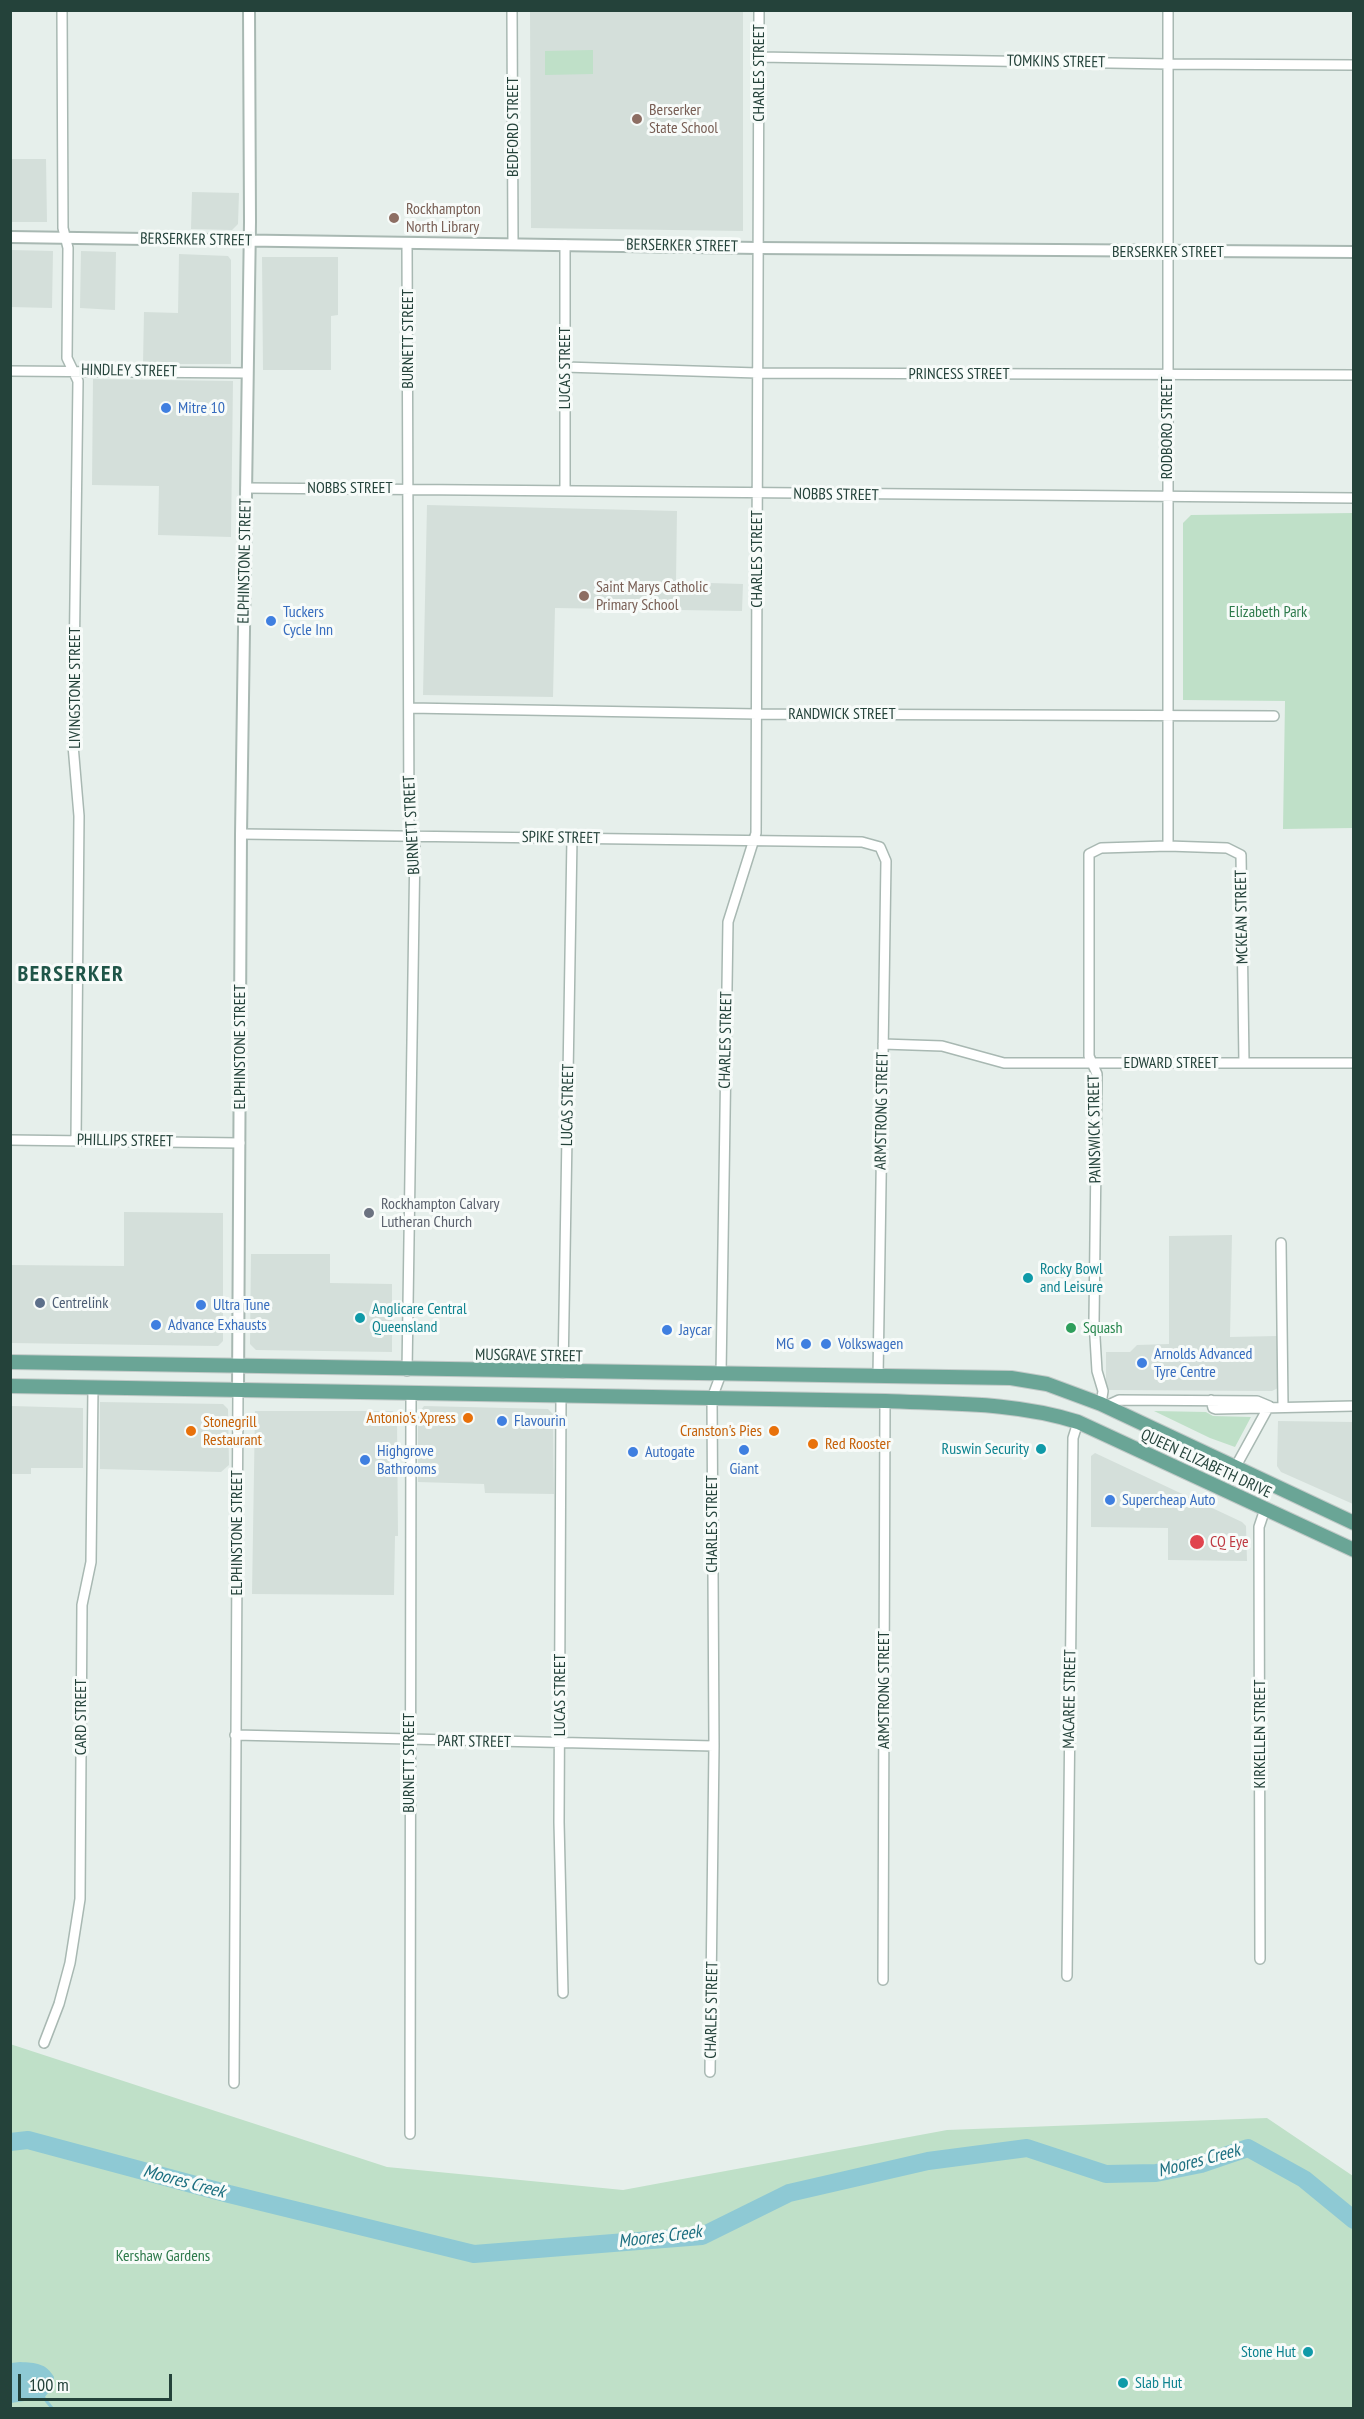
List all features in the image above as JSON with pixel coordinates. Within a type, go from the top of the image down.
[{"type":"main road","name":"MUSGRAVE STREET","points":[[10,1362],[407,1371],[1011,1378],[1047,1384]]},
{"type":"main road","name":"QUEEN ELIZABETH DRIVE","points":[[1047,1384],[1103,1405],[1353,1523]]},
{"type":"main road","points":[[10,1386],[885,1401]]},
{"type":"main road","name":"QUEEN ELIZABETH DRIVE","points":[[885,1401],[975,1404],[1043,1411],[1078,1422],[1353,1550]]},
{"type":"street","name":"LIVINGSTONE STREET","points":[[62,10],[65,238],[68,248],[68,358],[78,381],[73,745],[79,816],[76,1140]]},
{"type":"street","name":"ELPHINSTONE STREET","points":[[234,2083],[241,834],[249,240],[249,10]]},
{"type":"street","name":"BEDFORD STREET","points":[[512,10],[513,244]]},
{"type":"street","name":"CHARLES STREET","points":[[710,2072],[714,1746],[712,1398],[721,1374],[728,922],[756,833],[759,10]]},
{"type":"street","name":"RODBORO STREET","points":[[1168,10],[1166,252],[1168,846]]},
{"type":"street","name":"TOMKINS STREET","points":[[759,57],[1353,65]]},
{"type":"street","name":"BERSERKER STREET","points":[[10,237],[758,248],[1353,252]]},
{"type":"street","name":"BURNETT STREET","points":[[407,243],[409,828],[415,843],[407,1371]]},
{"type":"street","name":"LUCAS STREET","points":[[565,245],[565,491]]},
{"type":"street","name":"PRINCESS STREET","points":[[565,367],[757,372],[1353,375]]},
{"type":"street","name":"HINDLEY STREET","points":[[10,371],[247,373]]},
{"type":"street","name":"NOBBS STREET","points":[[246,488],[1353,498]]},
{"type":"street","name":"RANDWICK STREET","points":[[409,708],[757,714],[1274,716]]},
{"type":"street","name":"SPIKE STREET","points":[[241,834],[862,842],[880,847]]},
{"type":"street","name":"LUCAS STREET","points":[[563,1372],[572,838]]},
{"type":"street","name":"MCKEAN STREET","points":[[1089,854],[1101,848],[1168,846],[1227,848],[1241,855],[1244,1063]]},
{"type":"street","name":"ARMSTRONG STREET","points":[[878,1377],[886,861],[880,847]]},
{"type":"street","name":"PAINSWICK STREET","points":[[1089,854],[1089,1056],[1097,1074],[1094,1321],[1097,1371],[1103,1391],[1103,1405]]},
{"type":"street","name":"EDWARD STREET","points":[[883,1044],[942,1046],[1004,1063],[1353,1063]]},
{"type":"street","name":"PHILLIPS STREET","points":[[10,1140],[240,1143]]},
{"type":"street","points":[[1281,1243],[1283,1406]]},
{"type":"street","name":"CARD STREET","points":[[44,2043],[59,2004],[70,1963],[80,1899],[82,1605],[91,1562],[93,1387]]},
{"type":"street","name":"BURNETT STREET","points":[[410,2134],[411,1393]]},
{"type":"street","name":"LUCAS STREET","points":[[561,1396],[560,1744],[563,1993]]},
{"type":"street","points":[[1103,1405],[1119,1400],[1211,1400],[1257,1401],[1269,1406],[1353,1406]]},
{"type":"street","name":"ARMSTRONG STREET","points":[[883,1980],[885,1401]]},
{"type":"street","points":[[1236,1466],[1269,1406]]},
{"type":"street","name":"MACAREE STREET","points":[[1067,1976],[1073,1438],[1078,1422]]},
{"type":"street","name":"KIRKELLEN STREET","points":[[1260,1959],[1259,1523],[1265,1509]]},
{"type":"street","name":"PART STREET","points":[[235,1735],[714,1746]]},
{"type":"shaded area","name":"Berserker State School","points":[[530,11],[743,11],[743,231],[531,228]]},
{"type":"shaded area","points":[[10,159],[46,159],[47,222],[11,222]]},
{"type":"shaded area","points":[[192,192],[239,193],[238,224],[232,230],[191,229]]},
{"type":"shaded area","points":[[11,250],[53,251],[52,308],[11,307]]},
{"type":"shaded area","points":[[81,251],[116,252],[115,310],[80,308]]},
{"type":"shaded area","points":[[179,254],[228,256],[231,260],[231,364],[143,364],[144,312],[178,313]]},
{"type":"shaded area","points":[[262,257],[338,257],[338,315],[331,316],[331,370],[263,370]]},
{"type":"shaded area","points":[[93,379],[233,381],[231,537],[158,535],[159,486],[92,485]]},
{"type":"shaded area","name":"Saint Marys Catholic Primary School","points":[[427,505],[677,511],[676,582],[743,584],[742,611],[555,608],[553,697],[423,695]]},
{"type":"shaded area","points":[[124,1212],[223,1213],[223,1341],[218,1346],[11,1343],[11,1265],[124,1266]]},
{"type":"shaded area","points":[[1232,1235],[1230,1337],[1277,1336],[1278,1388],[1272,1391],[1109,1390],[1106,1385],[1106,1352],[1130,1352],[1137,1345],[1169,1344],[1169,1236]]},
{"type":"shaded area","points":[[251,1254],[330,1254],[330,1283],[392,1284],[392,1352],[256,1350],[250,1344]]},
{"type":"shaded area","points":[[100,1402],[223,1404],[228,1409],[229,1465],[221,1472],[100,1469]]},
{"type":"shaded area","points":[[11,1406],[83,1408],[83,1468],[31,1468],[31,1474],[11,1474]]},
{"type":"shaded area","points":[[424,1406],[548,1409],[553,1414],[554,1494],[485,1493],[484,1484],[418,1482],[418,1414]]},
{"type":"shaded area","points":[[255,1411],[393,1411],[397,1418],[398,1536],[395,1536],[394,1595],[252,1594]]},
{"type":"shaded area","points":[[1278,1421],[1353,1422],[1353,1504],[1281,1472],[1277,1466]]},
{"type":"shaded area","points":[[1095,1453],[1242,1522],[1246,1526],[1247,1561],[1168,1560],[1168,1528],[1091,1527],[1091,1456]]},
{"type":"green space","points":[[593,50],[593,74],[545,75],[545,51]]},
{"type":"green space","name":"Elizabeth Park","points":[[1353,513],[1353,828],[1283,829],[1285,701],[1183,700],[1183,523],[1191,515]]},
{"type":"green space","points":[[1154,1411],[1206,1412],[1213,1416],[1251,1417],[1235,1447],[1210,1438]]},
{"type":"green space","name":"Kershaw Gardens","points":[[10,2044],[387,2167],[623,2190],[947,2130],[1267,2118],[1353,2176],[1353,2408],[11,2408]]},
{"type":"water","points":[[11,2363],[36,2363],[51,2372],[54,2377],[52,2388],[44,2398],[11,2403]]},
{"type":"waterway","name":"Moores Creek","points":[[10,2142],[28,2140],[229,2194],[474,2254],[702,2236],[789,2193],[928,2161],[1027,2148],[1106,2174],[1156,2173],[1201,2164],[1248,2148],[1304,2179],[1354,2220]]},
{"type":"waterway","points":[[44,2398],[52,2408]]},
{"type":"place","name":"Berserker State School","points":[[637,119]]},
{"type":"place","name":"Rockhampton North Library","points":[[394,218]]},
{"type":"place","name":"Mitre 10","points":[[166,408]]},
{"type":"place","name":"Saint Marys Catholic Primary School","points":[[584,596]]},
{"type":"place","name":"Tuckers Cycle Inn","points":[[271,621]]},
{"type":"place","name":"Rockhampton Calvary Lutheran Church","points":[[369,1213]]},
{"type":"place","name":"Rocky Bowl and Leisure","points":[[1028,1278]]},
{"type":"place","name":"Centrelink","points":[[40,1303]]},
{"type":"place","name":"Ultra Tune","points":[[201,1305]]},
{"type":"place","name":"Anglicare Central Queensland","points":[[360,1318]]},
{"type":"place","name":"Advance Exhausts","points":[[156,1325]]},
{"type":"place","name":"Squash","points":[[1071,1328]]},
{"type":"place","name":"Jaycar","points":[[667,1330]]},
{"type":"place","name":"MG","points":[[806,1344]]},
{"type":"place","name":"Volkswagen","points":[[826,1344]]},
{"type":"place","name":"Arnolds Advanced Tyre Centre","points":[[1142,1363]]},
{"type":"place","name":"Antonio's Xpress","points":[[468,1418]]},
{"type":"place","name":"Flavourin","points":[[502,1421]]},
{"type":"place","name":"Stonegrill Restaurant","points":[[191,1431]]},
{"type":"place","name":"Cranston's Pies","points":[[774,1431]]},
{"type":"place","name":"Red Rooster","points":[[813,1444]]},
{"type":"place","name":"Ruswin Security","points":[[1041,1449]]},
{"type":"place","name":"Giant","points":[[744,1450]]},
{"type":"place","name":"Autogate","points":[[633,1452]]},
{"type":"place","name":"Highgrove Bathrooms","points":[[365,1460]]},
{"type":"place","name":"Supercheap Auto","points":[[1110,1500]]},
{"type":"place","name":"CQ Eye","points":[[1197,1542]]},
{"type":"place","name":"Stone Hut","points":[[1308,2352]]},
{"type":"place","name":"Slab Hut","points":[[1123,2383]]},
{"type":"district","name":"BERSERKER","points":[[71,975]]}]
